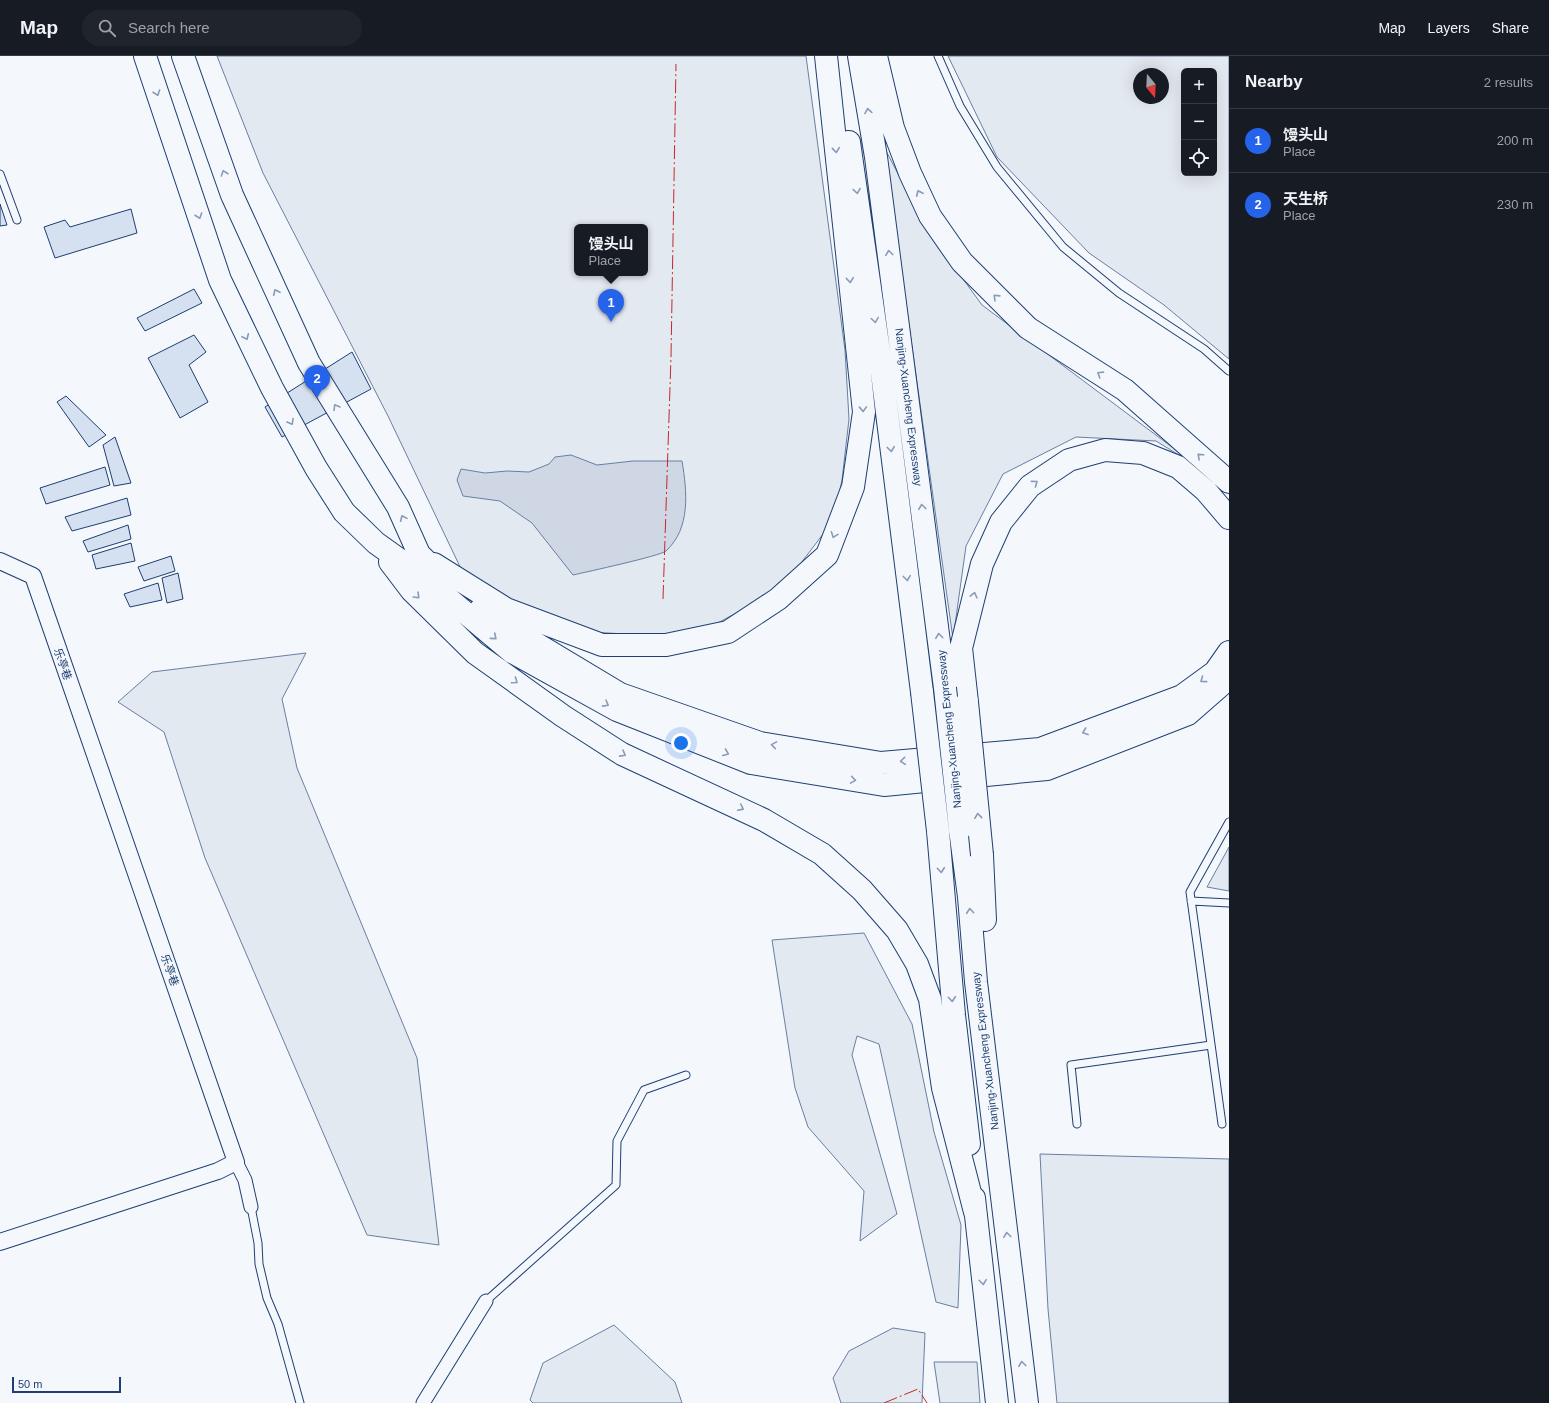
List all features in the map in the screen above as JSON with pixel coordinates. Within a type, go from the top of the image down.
[{"type":"highway","points":[[145,56],[220,280],[249,342],[312,461],[344,512],[376,543],[418,574],[512,652],[617,710],[751,763],[884,785],[1047,769],[1188,714],[1229,678]]},
{"type":"highway","points":[[183,56],[232,196],[309,363],[398,507],[419,554],[462,598],[511,630],[620,694],[760,743],[881,763],[1040,749],[1182,696],[1215,672],[1229,652]]},
{"type":"highway","points":[[419,554],[506,609],[602,645],[666,645],[728,632],[778,599],[827,555],[853,487],[864,412],[826,56]]},
{"type":"highway","name":"Nanjing-Xuancheng Expressway","points":[[836,56],[881,365],[922,692],[938,831],[954,1015],[964,1091],[975,1212],[997,1403]]},
{"type":"highway","name":"Nanjing-Xuancheng Expressway","points":[[859,56],[878,164],[945,688],[969,897],[976,982],[1027,1403]]},
{"type":"highway","points":[[876,56],[893,128],[910,173],[930,216],[962,262],[1028,328],[1125,390],[1229,482]]},
{"type":"highway","points":[[994,1127],[982,855],[961,648],[982,564],[1001,522],[1030,486],[1069,460],[1105,450],[1143,453],[1178,467],[1206,491],[1229,518]]},
{"type":"highway","points":[[376,543],[412,591],[475,653],[622,754],[764,820],[822,854],[862,890],[897,930],[916,964],[930,1000],[943,1088],[975,1212]]},
{"type":"street","name":"乐亭巷","points":[[0,561],[33,576],[236,1162]]},
{"type":"street","points":[[0,1242],[218,1171],[236,1162],[245,1180],[251,1206]]},
{"type":"street","points":[[423,1403],[486,1301]]},
{"type":"lane","points":[[938,56],[960,106],[997,167],[1063,247],[1119,293],[1204,349],[1229,371]]},
{"type":"lane","points":[[0,174],[17,220]]},
{"type":"lane","points":[[1222,1124],[1190,892],[1229,822]]},
{"type":"lane","points":[[1191,901],[1229,903]]},
{"type":"lane","points":[[1077,1124],[1071,1065],[1211,1045]]},
{"type":"lane","points":[[486,1301],[616,1185],[617,1141],[644,1090],[686,1075]]},
{"type":"lane","points":[[251,1206],[259,1264],[267,1298],[278,1324],[300,1403]]},
{"type":"shaded area","points":[[217,56],[806,56],[845,350],[849,419],[842,480],[833,521],[801,563],[767,596],[716,624],[662,636],[590,632],[527,608],[463,573],[388,416],[263,173]]},
{"type":"shaded area","points":[[948,56],[1229,56],[1229,359],[1164,305],[1089,253],[997,157]]},
{"type":"shaded area","points":[[884,147],[928,231],[982,305],[1200,468],[1156,441],[1076,437],[1003,474],[966,546],[953,639]]},
{"type":"shaded area","points":[[571,455],[597,465],[633,461],[682,461],[686,497],[685,509],[680,531],[674,542],[666,551],[637,560],[573,575],[532,523],[500,501],[463,496],[457,480],[461,469],[485,473],[507,471],[529,472],[549,464],[555,457]]},
{"type":"shaded area","points":[[306,653],[282,699],[297,768],[417,1058],[439,1245],[367,1235],[205,858],[164,732],[118,702],[152,672]]},
{"type":"shaded area","points":[[1229,847],[1229,891],[1207,887]]},
{"type":"shaded area","points":[[864,933],[912,1024],[934,1132],[961,1225],[958,1308],[936,1302],[879,1044],[857,1036],[852,1055],[897,1214],[860,1241],[864,1191],[808,1127],[795,1088],[772,940]]},
{"type":"shaded area","points":[[1040,1154],[1229,1159],[1229,1403],[1057,1403],[1048,1309]]},
{"type":"shaded area","points":[[614,1325],[675,1382],[682,1403],[533,1403],[530,1400],[543,1363]]},
{"type":"shaded area","points":[[893,1328],[925,1333],[922,1403],[841,1403],[833,1378],[849,1351]]},
{"type":"shaded area","points":[[934,1362],[977,1362],[980,1403],[940,1403]]},
{"type":"building","points":[[0,204],[7,225],[0,226]]},
{"type":"building","points":[[131,209],[137,233],[55,258],[44,227],[65,220],[70,227]]},
{"type":"building","points":[[194,289],[202,303],[145,331],[137,318]]},
{"type":"building","points":[[194,335],[206,352],[189,365],[208,402],[180,418],[148,358]]},
{"type":"building","points":[[352,352],[371,389],[282,437],[265,407]]},
{"type":"building","points":[[66,396],[106,435],[89,447],[57,402]]},
{"type":"building","points":[[115,437],[131,483],[114,486],[103,445]]},
{"type":"building","points":[[105,467],[110,485],[46,504],[40,488]]},
{"type":"building","points":[[127,498],[131,515],[72,531],[65,517]]},
{"type":"building","points":[[128,525],[131,539],[88,552],[83,541]]},
{"type":"building","points":[[131,543],[135,561],[96,569],[92,555]]},
{"type":"building","points":[[171,556],[175,571],[144,581],[138,567]]},
{"type":"building","points":[[178,573],[183,599],[167,603],[162,578]]},
{"type":"building","points":[[158,583],[162,600],[130,607],[124,594]]},
{"type":"power","points":[[663,599],[671,357],[676,64]]},
{"type":"power","points":[[884,1403],[918,1389],[927,1403]]},
{"type":"place","name":"馒头山","points":[[611,322]]},
{"type":"place","name":"天生桥","points":[[317,398]]}]
